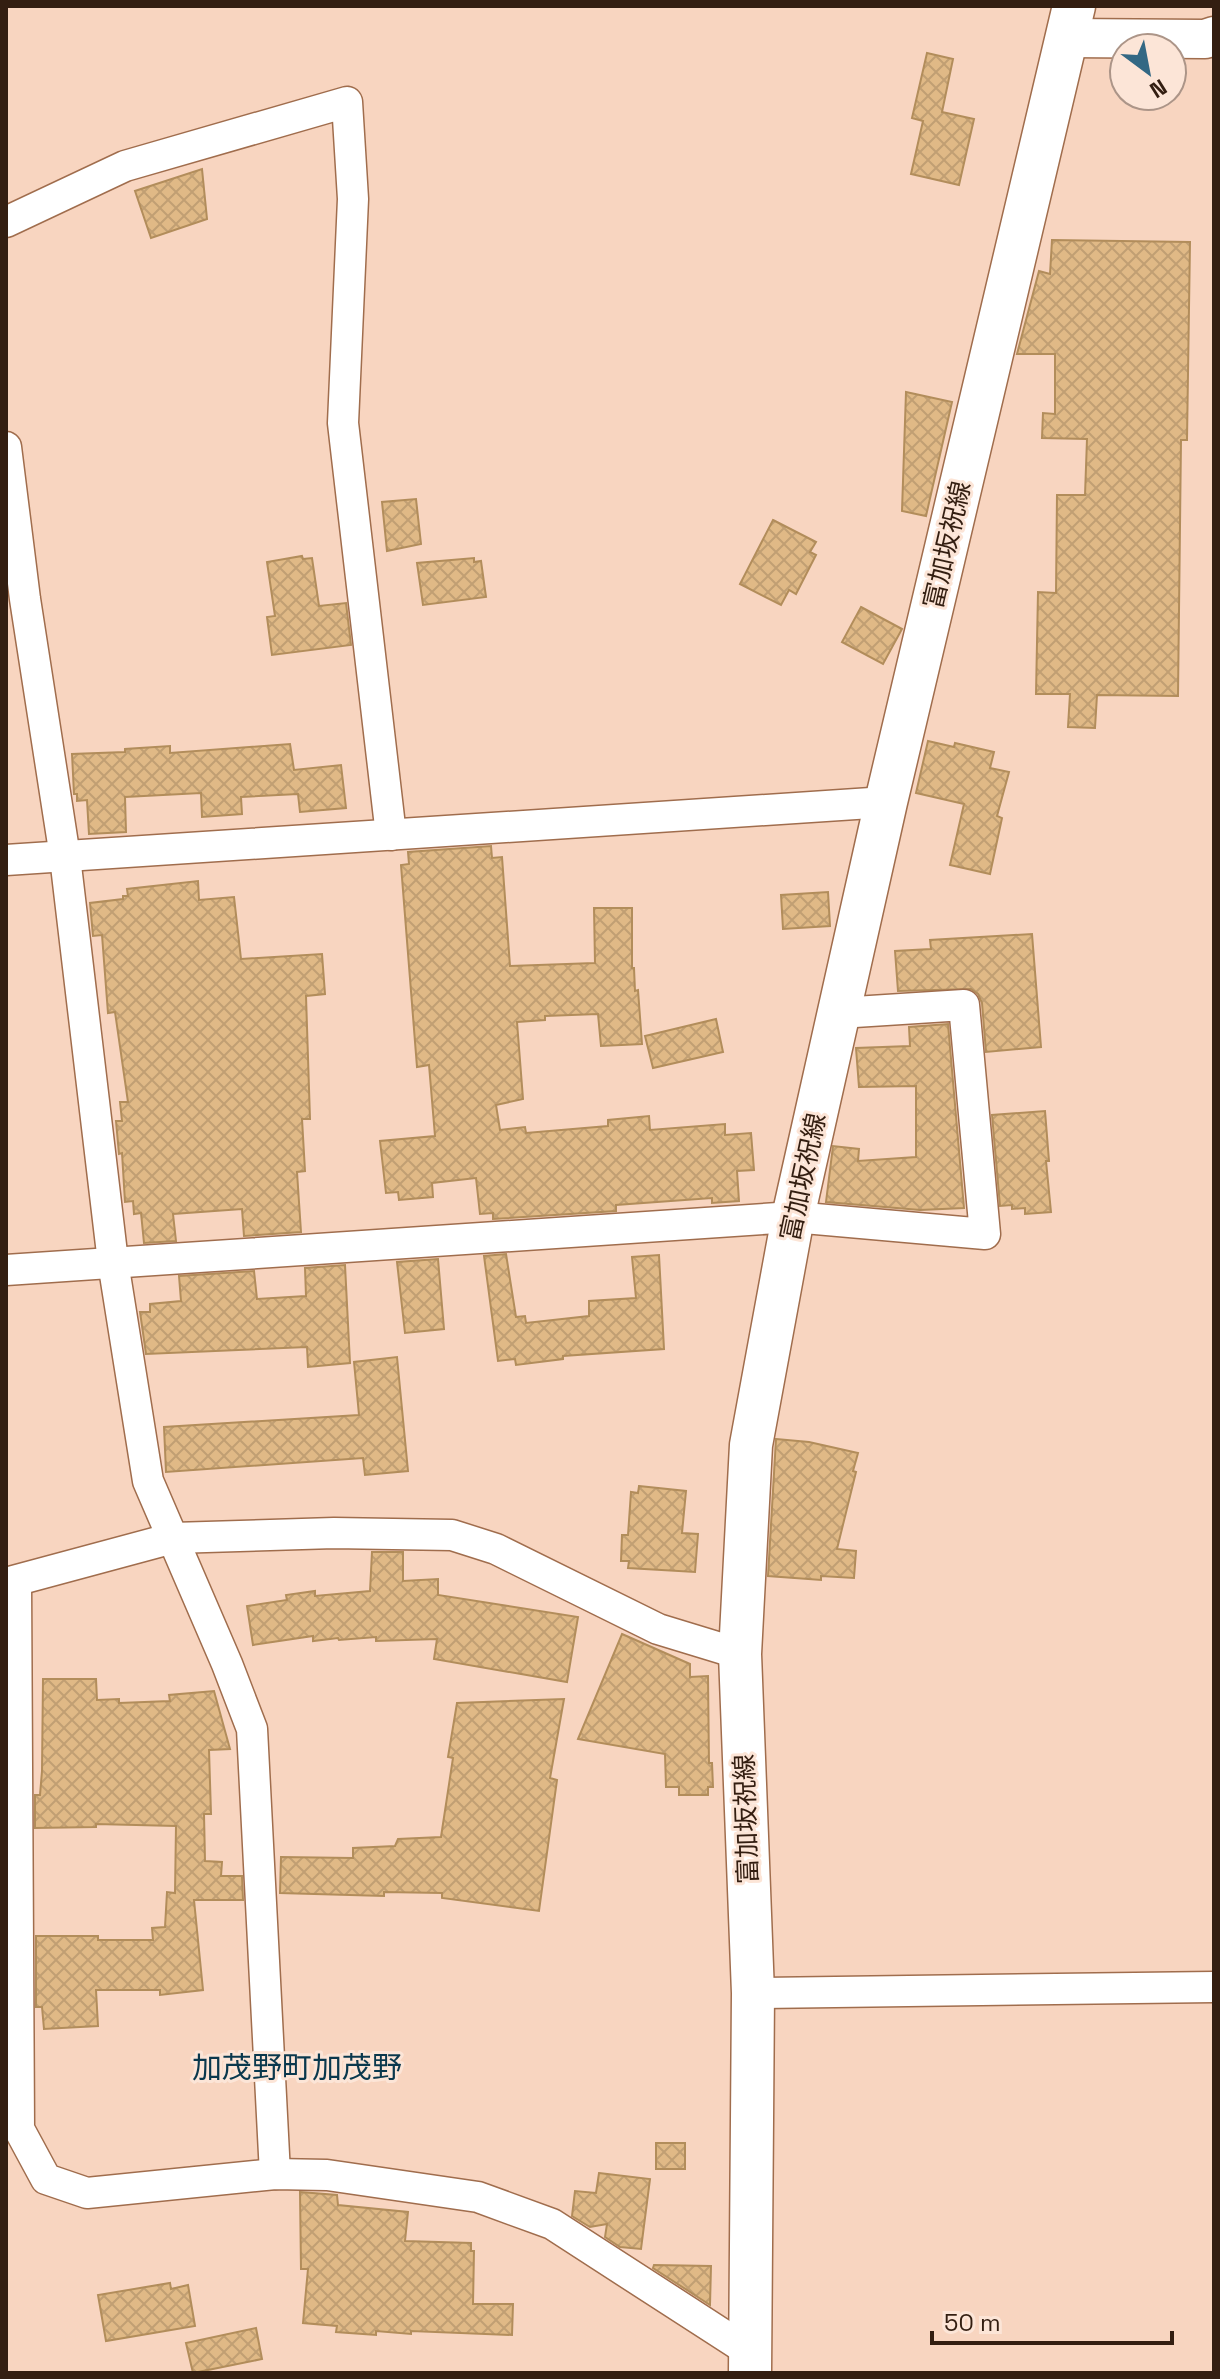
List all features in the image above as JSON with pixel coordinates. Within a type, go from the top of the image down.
[{"type":"main road","name":"富加坂祝線","points":[[750,2363],[753,1993],[740,1654],[751,1445],[793,1217],[886,802],[1071,22]]},
{"type":"street","points":[[1071,22],[1205,39],[1214,36]]},
{"type":"street","points":[[6,222],[125,166],[347,102],[353,199],[343,423],[391,835]]},
{"type":"street","points":[[6,447],[25,599],[65,857],[113,1262],[148,1481],[252,1729],[275,2174]]},
{"type":"street","points":[[6,860],[886,802]]},
{"type":"street","points":[[6,1270],[793,1217],[985,1234],[964,1005],[839,1013]]},
{"type":"street","points":[[740,1654],[658,1629],[496,1549],[452,1535],[334,1533],[173,1538],[11,1583],[12,2098],[19,2129],[46,2179],[87,2193],[275,2174],[327,2175],[478,2197],[552,2224],[750,2363]]},
{"type":"street","points":[[753,1993],[1214,1987]]},
{"type":"building","points":[[927,53],[953,59],[942,112],[974,119],[959,185],[911,174],[923,121],[912,118]]},
{"type":"building","points":[[202,169],[207,219],[151,238],[135,191]]},
{"type":"building","points":[[1052,240],[1190,242],[1187,440],[1181,440],[1178,696],[1097,695],[1095,728],[1068,727],[1070,694],[1036,694],[1038,592],[1056,593],[1057,495],[1085,495],[1087,439],[1042,438],[1043,413],[1055,414],[1055,354],[1017,354],[1039,271],[1050,274]]},
{"type":"building","points":[[906,392],[952,402],[926,516],[902,511]]},
{"type":"building","points":[[416,499],[421,544],[387,551],[382,502]]},
{"type":"building","points":[[773,520],[816,542],[810,552],[816,555],[796,594],[789,590],[781,605],[740,584]]},
{"type":"building","points":[[302,556],[303,559],[312,558],[319,606],[346,603],[351,645],[272,655],[267,617],[275,616],[267,562]]},
{"type":"building","points":[[474,558],[474,562],[481,561],[486,597],[423,605],[417,563]]},
{"type":"building","points":[[861,607],[902,629],[883,664],[842,642]]},
{"type":"building","points":[[928,741],[954,747],[955,743],[994,752],[990,768],[1009,772],[997,816],[1002,818],[990,874],[950,865],[964,804],[916,793]]},
{"type":"building","points":[[290,744],[294,770],[341,765],[346,808],[300,812],[298,794],[241,797],[242,814],[202,817],[201,793],[125,797],[126,832],[89,834],[87,800],[77,801],[77,794],[74,794],[72,754],[170,746],[170,753]]},
{"type":"building","points":[[491,846],[492,858],[502,857],[510,966],[595,963],[594,908],[632,908],[632,968],[635,991],[638,990],[642,1044],[601,1046],[598,1014],[545,1016],[545,1020],[517,1022],[523,1099],[496,1105],[500,1130],[525,1127],[526,1133],[608,1126],[608,1120],[649,1116],[650,1130],[725,1124],[725,1135],[751,1133],[754,1170],[737,1171],[739,1201],[712,1203],[712,1198],[616,1205],[616,1211],[493,1219],[493,1213],[480,1214],[476,1178],[432,1183],[433,1197],[399,1200],[398,1192],[386,1193],[380,1141],[435,1136],[429,1065],[417,1067],[401,865],[409,864],[408,852]]},
{"type":"building","points":[[198,881],[199,900],[234,897],[241,959],[322,954],[325,994],[306,996],[310,1119],[302,1119],[305,1171],[297,1172],[301,1232],[244,1236],[242,1209],[173,1214],[176,1241],[144,1243],[141,1213],[134,1214],[133,1201],[125,1202],[122,1153],[119,1154],[116,1121],[122,1121],[120,1102],[128,1102],[115,1012],[108,1013],[102,935],[93,936],[90,903],[123,899],[123,896],[128,896],[127,889]]},
{"type":"building","points":[[828,892],[830,926],[783,929],[781,895]]},
{"type":"building","points":[[1032,934],[1041,1047],[986,1052],[982,1003],[978,994],[971,989],[898,991],[895,951],[931,949],[930,940]]},
{"type":"building","points":[[716,1019],[723,1052],[653,1068],[645,1036]]},
{"type":"building","points":[[948,1024],[964,1208],[920,1210],[826,1202],[833,1146],[859,1149],[858,1161],[916,1157],[916,1086],[859,1087],[856,1048],[910,1046],[909,1027]]},
{"type":"building","points":[[1045,1111],[1051,1212],[1025,1214],[1025,1208],[1000,1206],[992,1115]]},
{"type":"building","points":[[506,1254],[516,1317],[525,1316],[526,1323],[589,1316],[589,1301],[636,1298],[632,1257],[659,1255],[664,1349],[563,1356],[563,1359],[516,1365],[515,1359],[498,1361],[484,1256]]},
{"type":"building","points":[[438,1259],[444,1329],[405,1333],[397,1262]]},
{"type":"building","points":[[345,1265],[350,1363],[308,1367],[307,1347],[146,1354],[140,1312],[150,1312],[150,1304],[181,1301],[179,1276],[254,1271],[257,1299],[306,1296],[305,1268]]},
{"type":"building","points":[[397,1357],[408,1471],[365,1475],[363,1458],[166,1472],[164,1427],[359,1415],[354,1362]]},
{"type":"building","points":[[776,1439],[809,1442],[858,1453],[837,1549],[856,1551],[854,1578],[821,1576],[821,1580],[768,1576]]},
{"type":"building","points":[[639,1486],[686,1491],[682,1533],[698,1534],[695,1572],[628,1568],[629,1561],[621,1561],[622,1535],[628,1535],[631,1492],[638,1493]]},
{"type":"building","points":[[372,1552],[403,1552],[403,1581],[438,1579],[438,1595],[578,1617],[567,1682],[434,1659],[437,1639],[376,1641],[376,1637],[313,1641],[313,1636],[253,1645],[247,1606],[287,1600],[286,1595],[315,1591],[315,1596],[370,1591]]},
{"type":"building","points":[[622,1634],[690,1664],[690,1677],[708,1676],[709,1763],[712,1763],[713,1787],[708,1787],[708,1795],[679,1795],[679,1787],[666,1787],[665,1754],[578,1739]]},
{"type":"building","points":[[43,1679],[96,1679],[97,1700],[119,1699],[119,1703],[170,1701],[169,1695],[214,1691],[230,1749],[209,1750],[211,1814],[204,1814],[205,1861],[222,1862],[221,1876],[242,1876],[243,1900],[194,1900],[203,1990],[160,1995],[160,1990],[96,1990],[98,2026],[44,2029],[42,2007],[36,2007],[36,1936],[153,1940],[152,1928],[165,1927],[167,1892],[175,1893],[176,1826],[96,1824],[96,1827],[35,1828],[35,1795],[40,1795],[42,1771]]},
{"type":"building","points":[[564,1699],[550,1778],[557,1780],[539,1911],[442,1898],[442,1893],[384,1892],[384,1896],[280,1893],[281,1857],[353,1858],[353,1848],[395,1846],[398,1839],[441,1837],[453,1758],[448,1757],[457,1703]]},
{"type":"building","points":[[656,2143],[685,2143],[685,2169],[656,2169]]},
{"type":"building","points":[[599,2173],[650,2179],[641,2249],[620,2247],[605,2237],[607,2224],[590,2227],[572,2216],[575,2191],[596,2193]]},
{"type":"building","points":[[300,2192],[337,2195],[338,2205],[408,2212],[405,2241],[471,2243],[471,2251],[474,2251],[473,2304],[513,2304],[512,2335],[376,2331],[376,2335],[336,2332],[337,2326],[303,2323],[308,2269],[301,2269]]},
{"type":"building","points":[[654,2265],[711,2266],[710,2305],[653,2268]]},
{"type":"building","points":[[170,2283],[171,2289],[188,2285],[195,2326],[106,2341],[98,2295]]},
{"type":"building","points":[[256,2328],[262,2359],[193,2373],[186,2343]]},
{"type":"district","name":"加茂野町加茂野","points":[[297,2067]]}]
